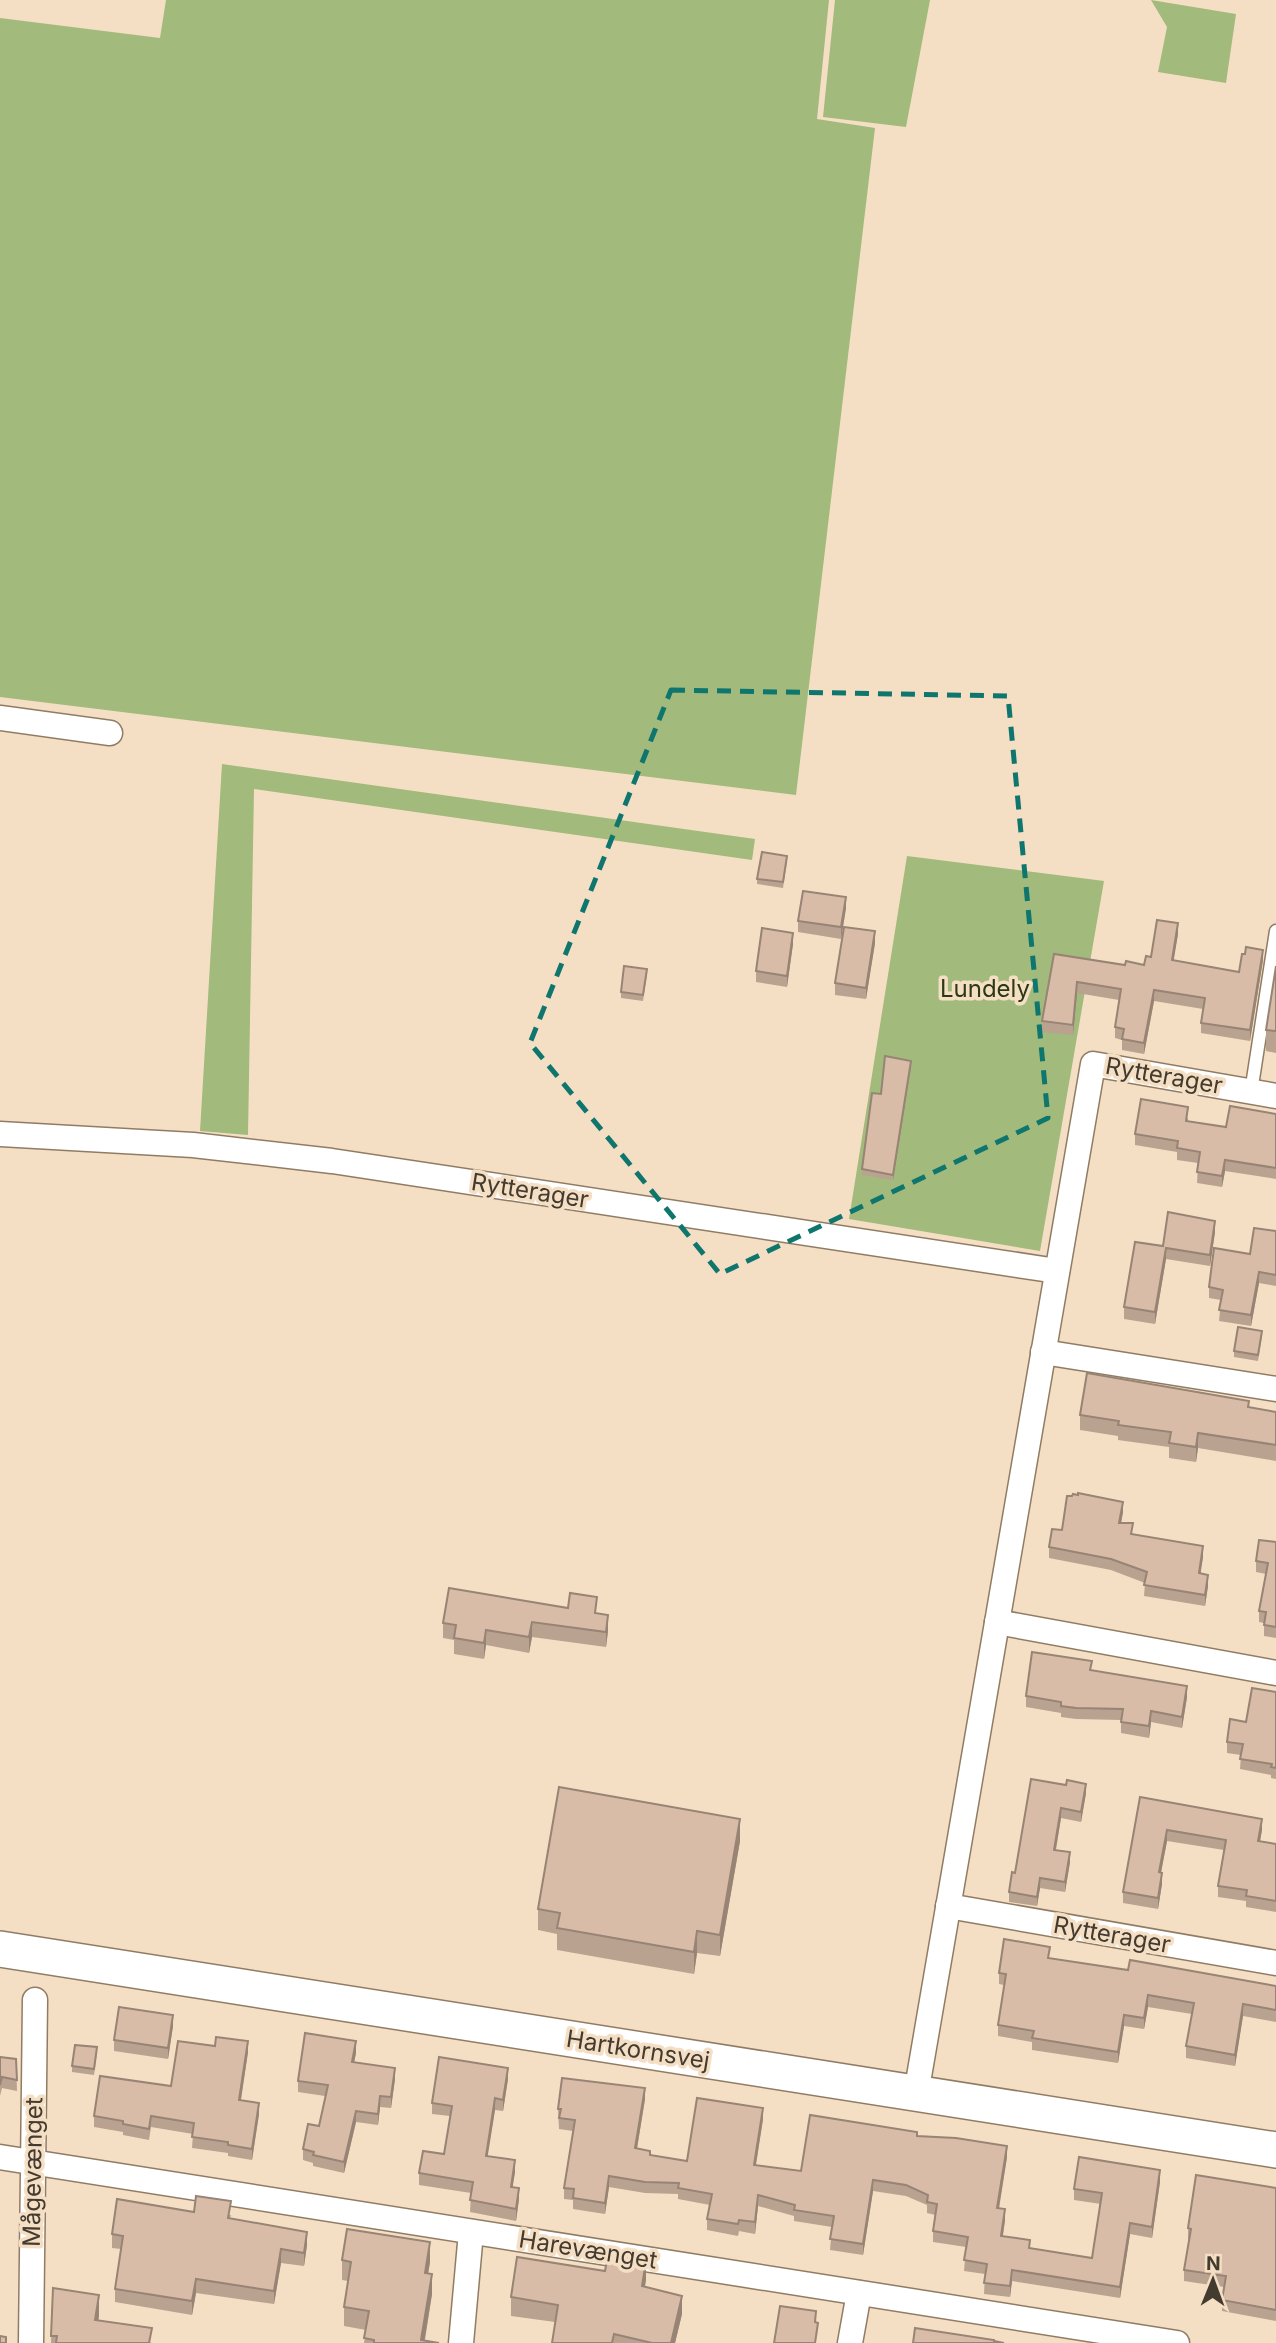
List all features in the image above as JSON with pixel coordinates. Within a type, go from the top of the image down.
[{"type":"street","points":[[0,718],[110,733]]},
{"type":"street","name":"Rytterager","points":[[916,2094],[1093,1064],[1276,1096]]},
{"type":"street","name":"Rytterager","points":[[0,1134],[193,1145],[332,1161],[1057,1271]]},
{"type":"street","points":[[1043,1352],[1276,1389]]},
{"type":"street","points":[[997,1622],[1276,1673]]},
{"type":"street","name":"Rytterager","points":[[948,1906],[1276,1964]]},
{"type":"street","name":"Hartkornsvej","points":[[0,1948],[1276,2150]]},
{"type":"street","name":"Mågevænget","points":[[32,2343],[35,2000]]},
{"type":"street","name":"Harevænget","points":[[0,2157],[1175,2343]]},
{"type":"street","points":[[461,2343],[471,2232]]},
{"type":"street","points":[[850,2343],[859,2293]]},
{"type":"lane","points":[[1251,1091],[1276,931]]},
{"type":"highlighted area","points":[[671,690],[1008,696],[1048,1118],[720,1274],[530,1043]]},
{"type":"green space","points":[[166,0],[829,0],[817,119],[875,128],[796,795],[0,697],[0,18],[160,38]]},
{"type":"green space","points":[[835,0],[930,0],[906,127],[823,117]]},
{"type":"green space","points":[[1151,0],[1236,14],[1226,83],[1158,72],[1167,27]]},
{"type":"green space","points":[[222,764],[755,839],[752,860],[254,789],[248,1135],[200,1131]]},
{"type":"green space","name":"Lundely","points":[[907,856],[1104,881],[1040,1251],[849,1219]]},
{"type":"building","points":[[762,852],[787,856],[783,882],[757,879]]},
{"type":"building","points":[[803,891],[846,897],[841,927],[798,921]]},
{"type":"building","points":[[1157,920],[1178,923],[1172,960],[1239,972],[1246,947],[1263,950],[1250,1030],[1201,1023],[1205,998],[1154,990],[1144,1043],[1122,1039],[1124,1029],[1115,1027],[1121,989],[1077,982],[1073,1025],[1042,1021],[1054,954],[1125,965],[1126,961],[1144,965],[1146,956],[1151,957]]},
{"type":"building","points":[[844,927],[875,931],[866,988],[835,983]]},
{"type":"building","points":[[762,928],[793,933],[787,976],[756,971]]},
{"type":"building","points":[[624,966],[647,969],[643,995],[621,992]]},
{"type":"building","points":[[1276,966],[1276,1031],[1266,1030]]},
{"type":"building","points":[[885,1056],[911,1061],[893,1175],[862,1169],[872,1093],[881,1094]]},
{"type":"building","points":[[1141,1099],[1188,1107],[1186,1121],[1226,1127],[1230,1106],[1276,1114],[1276,1168],[1225,1160],[1222,1176],[1197,1172],[1200,1152],[1177,1148],[1178,1141],[1135,1134]]},
{"type":"building","points":[[1168,1212],[1215,1221],[1210,1255],[1166,1248],[1155,1312],[1124,1307],[1135,1242],[1163,1246]]},
{"type":"building","points":[[1254,1228],[1276,1231],[1276,1275],[1259,1272],[1251,1315],[1219,1310],[1223,1290],[1209,1287],[1214,1248],[1250,1254]]},
{"type":"building","points":[[1238,1327],[1262,1331],[1258,1355],[1234,1351]]},
{"type":"building","points":[[1087,1373],[1249,1401],[1248,1407],[1276,1412],[1276,1445],[1198,1433],[1196,1447],[1169,1443],[1171,1432],[1118,1425],[1119,1421],[1080,1415]]},
{"type":"building","points":[[1078,1493],[1123,1502],[1119,1523],[1133,1523],[1131,1534],[1203,1546],[1199,1573],[1208,1575],[1205,1595],[1144,1585],[1147,1572],[1111,1559],[1049,1547],[1052,1529],[1062,1530],[1067,1496]]},
{"type":"building","points":[[1259,1540],[1276,1542],[1276,1627],[1264,1625],[1266,1612],[1259,1611],[1268,1563],[1256,1561]]},
{"type":"building","points":[[449,1588],[568,1608],[570,1593],[597,1597],[595,1613],[608,1615],[606,1632],[532,1622],[529,1637],[486,1630],[484,1643],[454,1638],[456,1625],[443,1623]]},
{"type":"building","points":[[1032,1652],[1092,1661],[1090,1670],[1187,1686],[1182,1717],[1151,1711],[1149,1726],[1121,1722],[1123,1709],[1061,1706],[1061,1702],[1026,1696]]},
{"type":"building","points":[[1252,1688],[1276,1692],[1276,1768],[1271,1767],[1272,1764],[1240,1759],[1243,1744],[1227,1742],[1230,1719],[1246,1722]]},
{"type":"building","points":[[1031,1779],[1066,1785],[1067,1780],[1086,1784],[1081,1812],[1061,1808],[1054,1850],[1070,1852],[1065,1882],[1040,1878],[1037,1897],[1009,1892],[1012,1872],[1015,1873]]},
{"type":"building","points":[[559,1787],[740,1819],[720,1935],[697,1931],[694,1952],[557,1928],[560,1913],[538,1909]]},
{"type":"building","points":[[1140,1797],[1262,1819],[1258,1841],[1276,1844],[1276,1901],[1246,1896],[1247,1890],[1218,1886],[1226,1840],[1167,1830],[1159,1872],[1162,1873],[1158,1898],[1123,1892]]},
{"type":"building","points":[[1004,1939],[1050,1947],[1048,1958],[1128,1970],[1130,1960],[1276,1986],[1276,2010],[1243,2004],[1235,2055],[1186,2046],[1194,2003],[1148,1995],[1144,2018],[1124,2015],[1118,2052],[1032,2038],[1034,2031],[998,2025],[1006,1974],[999,1973]]},
{"type":"building","points":[[119,2007],[173,2015],[168,2048],[114,2040]]},
{"type":"building","points":[[305,2033],[356,2041],[352,2062],[395,2068],[391,2097],[380,2096],[378,2114],[356,2111],[344,2162],[313,2155],[314,2152],[303,2149],[308,2124],[319,2126],[328,2085],[298,2081]]},
{"type":"building","points":[[216,2037],[248,2041],[239,2100],[259,2103],[252,2149],[228,2145],[228,2142],[192,2137],[194,2123],[151,2116],[149,2129],[94,2116],[100,2076],[171,2086],[178,2041],[215,2046]]},
{"type":"building","points":[[75,2045],[97,2047],[94,2069],[72,2066]]},
{"type":"building","points":[[0,2057],[16,2059],[17,2080],[2,2077],[0,2085]]},
{"type":"building","points":[[439,2057],[508,2068],[503,2100],[495,2098],[486,2156],[515,2160],[511,2187],[519,2188],[516,2209],[470,2200],[473,2182],[419,2173],[423,2151],[444,2154],[452,2106],[432,2103]]},
{"type":"building","points":[[562,2078],[645,2088],[635,2148],[650,2151],[650,2155],[687,2161],[697,2098],[763,2108],[754,2165],[801,2171],[810,2115],[917,2132],[917,2136],[956,2138],[1007,2146],[997,2208],[1005,2209],[1001,2236],[1030,2240],[1029,2248],[1092,2258],[1102,2193],[1074,2189],[1079,2157],[1160,2170],[1152,2227],[1130,2223],[1120,2287],[1012,2270],[1010,2286],[984,2283],[987,2264],[964,2260],[968,2237],[933,2231],[937,2204],[927,2202],[928,2195],[906,2185],[873,2180],[863,2244],[830,2239],[834,2216],[794,2210],[795,2205],[758,2195],[755,2222],[739,2220],[738,2224],[707,2219],[712,2194],[678,2188],[679,2183],[645,2182],[609,2176],[605,2203],[573,2198],[574,2189],[564,2188],[575,2120],[559,2118]]},
{"type":"building","points":[[1196,2175],[1276,2188],[1276,2310],[1222,2300],[1226,2276],[1184,2270]]},
{"type":"building","points":[[196,2196],[231,2201],[228,2218],[307,2232],[304,2253],[281,2249],[274,2291],[196,2279],[192,2301],[115,2289],[123,2236],[112,2234],[117,2199],[194,2212]]},
{"type":"building","points":[[347,2229],[430,2242],[425,2273],[432,2274],[421,2340],[439,2343],[374,2343],[374,2340],[364,2338],[369,2311],[344,2307],[351,2262],[342,2260]]},
{"type":"building","points":[[608,2255],[646,2261],[642,2286],[682,2296],[671,2343],[652,2343],[614,2334],[612,2343],[552,2343],[558,2305],[511,2297],[517,2257],[605,2271]]},
{"type":"building","points":[[53,2288],[99,2295],[95,2320],[152,2328],[149,2343],[56,2343],[57,2336],[51,2336]]},
{"type":"building","points":[[780,2306],[816,2311],[815,2322],[818,2323],[815,2343],[774,2343]]},
{"type":"building","points":[[915,2328],[994,2340],[1004,2343],[913,2343]]},
{"type":"building","points":[[0,2336],[6,2337],[6,2343],[0,2343]]}]
